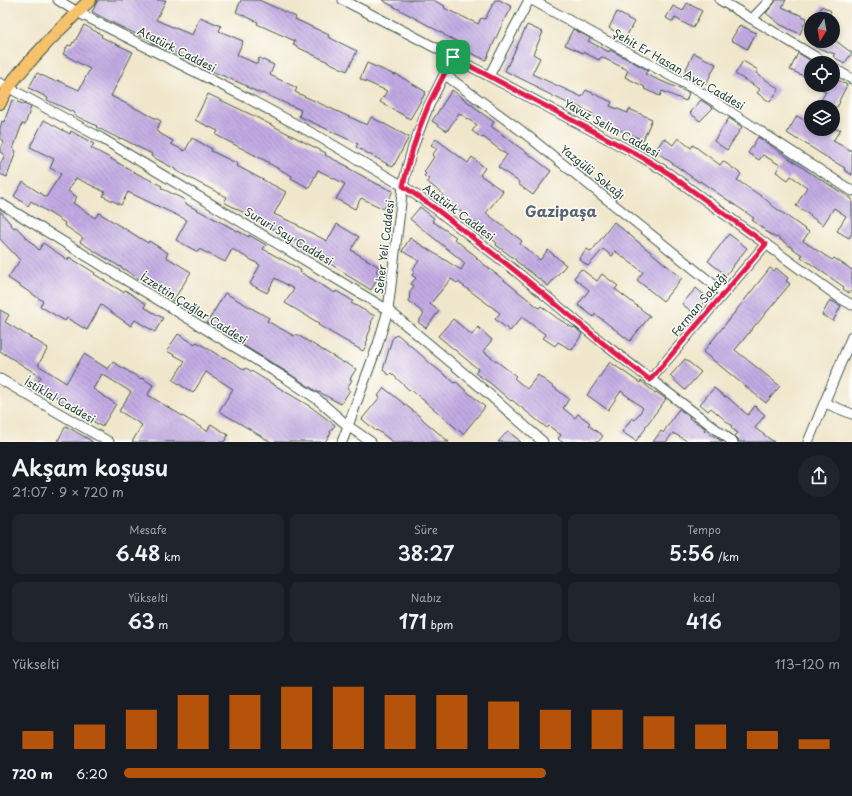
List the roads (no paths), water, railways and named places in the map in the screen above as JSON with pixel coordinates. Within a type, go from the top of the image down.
[{"type":"main road","points":[[0,103],[4,85],[19,73],[51,38],[90,0]]},
{"type":"street","name":"Atatürk Caddesi","points":[[58,0],[77,12],[251,100],[323,139],[403,186],[480,243],[604,344],[733,442]]},
{"type":"street","name":"Yavuz Selim Caddesi","points":[[343,0],[640,156],[668,173],[840,298],[852,305]]},
{"type":"street","points":[[489,76],[530,0]]},
{"type":"street","name":"Şehit Er Hasan Avcı Caddesi","points":[[530,0],[700,92],[852,191]]},
{"type":"street","points":[[720,0],[814,56]]},
{"type":"street","points":[[752,19],[770,0]]},
{"type":"street","name":"Seher Yeli Caddesi","points":[[342,442],[378,344],[388,310],[403,186],[408,164],[429,105],[453,57]]},
{"type":"street","points":[[840,72],[852,79]]},
{"type":"street","name":"Yazgülü Sokağı","points":[[444,74],[523,132],[724,293]]},
{"type":"street","name":"Sururi Say Caddesi","points":[[4,85],[101,138],[388,310],[484,390],[543,442]]},
{"type":"street","name":"İzzettin Çağlar Caddesi","points":[[0,203],[287,379],[317,399],[348,426],[371,442]]},
{"type":"street","name":"Ferman Sokağı","points":[[650,380],[766,244]]},
{"type":"street","points":[[808,442],[852,336]]},
{"type":"street","name":"İstiklal Caddesi","points":[[0,379],[109,442]]},
{"type":"street","points":[[825,403],[852,414]]},
{"type":"district","name":"Gazipaşa","points":[[561,210]]}]
